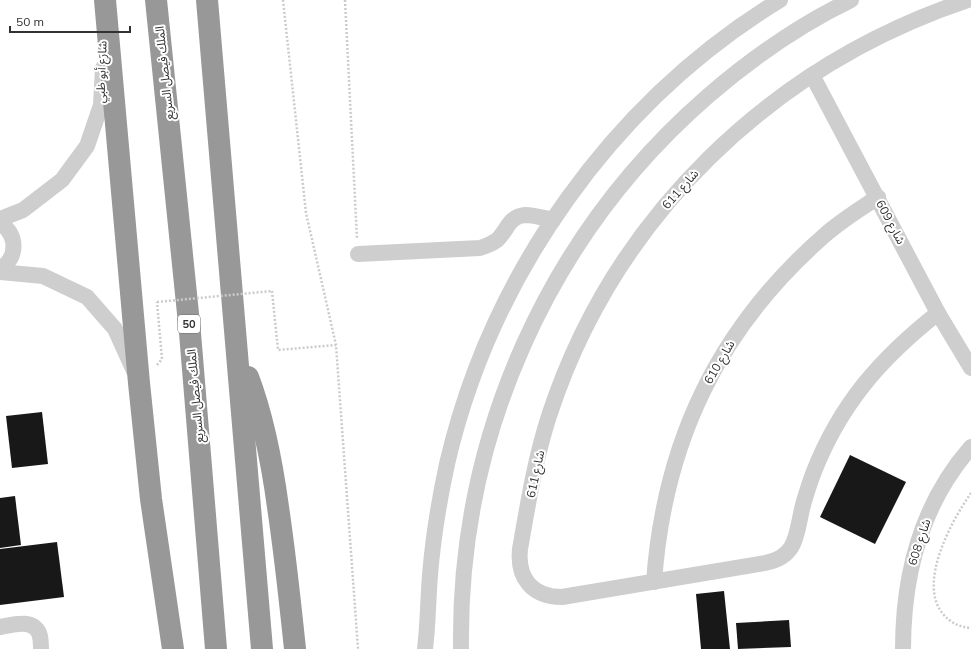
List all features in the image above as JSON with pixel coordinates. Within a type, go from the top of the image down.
[{"type":"highway","points":[[104,0],[151,499],[173,649]]},
{"type":"highway","name":"الملك فيصل السريع","points":[[156,0],[190,333],[216,649]]},
{"type":"highway","points":[[207,0],[262,649]]},
{"type":"highway","points":[[237,350],[249,380],[258,409],[273,470],[286,558],[295,649]]},
{"type":"street","name":"شارع أبو ظبي","points":[[0,219],[23,210],[62,180],[87,146],[102,105],[104,0]]},
{"type":"street","points":[[425,649],[433,539],[447,464],[464,402],[485,344],[503,304],[520,272],[553,220],[591,168],[617,137],[646,107],[700,57],[767,4],[780,0]]},
{"type":"street","points":[[461,649],[462,603],[470,526],[486,448],[509,381],[526,341],[544,301],[563,267],[584,234],[628,177],[649,153],[696,106],[721,84],[775,44],[804,25],[851,0]]},
{"type":"street","name":"شارع 611","points":[[938,313],[914,331],[892,352],[867,379],[842,414],[817,463],[803,507],[795,540],[787,554],[773,562],[571,596],[552,597],[544,595],[529,584],[523,577],[520,568],[520,549],[538,455],[562,380],[593,313],[628,254],[648,227],[695,172],[722,145],[750,120],[780,97],[812,75],[879,36],[914,20],[968,0]]},
{"type":"street","name":"شارع 609","points":[[812,75],[878,197],[938,313],[971,368]]},
{"type":"street","name":"شارع 610","points":[[654,582],[660,521],[675,461],[697,403],[715,369],[744,323],[783,275],[828,233],[878,197]]},
{"type":"street","points":[[358,254],[480,248],[493,243],[498,239],[510,222],[518,216],[525,215],[553,220]]},
{"type":"street","points":[[0,223],[7,228],[11,234],[14,247],[10,261],[0,269]]},
{"type":"street","points":[[0,272],[43,276],[87,298],[115,329],[139,383]]},
{"type":"street","name":"شارع 608","points":[[903,649],[903,620],[906,594],[916,544],[935,499],[948,478],[971,447]]},
{"type":"street","points":[[0,626],[23,623],[31,626],[37,630],[39,634],[42,649]]},
{"type":"path","points":[[283,0],[306,213],[336,345],[358,649]]},
{"type":"path","points":[[345,0],[358,254]]},
{"type":"path","points":[[162,359],[157,302],[272,291],[278,350],[336,345]]},
{"type":"path","points":[[971,493],[955,518],[944,544],[933,584],[937,604],[948,620],[960,628],[971,628]]},
{"type":"building","points":[[42,412],[48,464],[12,468],[6,416]]},
{"type":"building","points":[[850,455],[906,482],[875,544],[820,517]]},
{"type":"building","points":[[15,496],[21,545],[0,548],[0,498]]},
{"type":"building","points":[[57,542],[64,597],[0,605],[0,549]]},
{"type":"building","points":[[724,591],[730,649],[701,649],[696,594]]},
{"type":"building","points":[[789,620],[791,647],[738,649],[736,623]]}]
